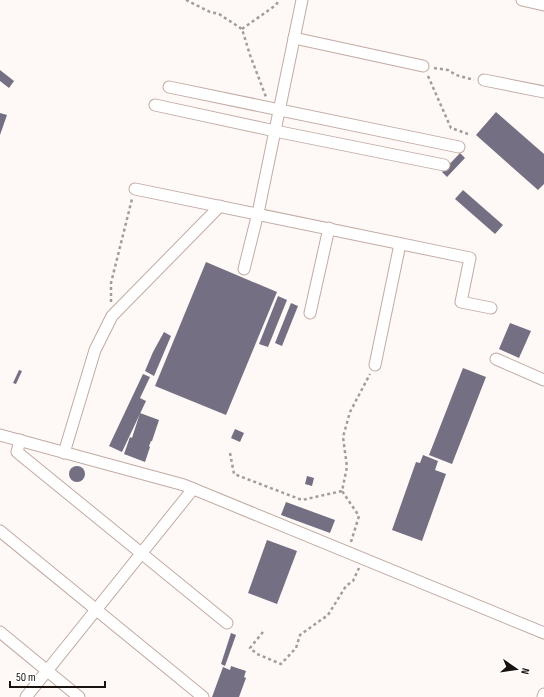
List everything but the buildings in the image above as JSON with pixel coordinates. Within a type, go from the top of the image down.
[{"type":"street","points":[[244,269],[258,213],[302,0]]},
{"type":"street","points":[[522,0],[544,5]]},
{"type":"street","points":[[294,38],[423,66]]},
{"type":"street","points":[[484,80],[544,92]]},
{"type":"street","points":[[169,87],[459,147]]},
{"type":"street","points":[[155,105],[444,165]]},
{"type":"street","points":[[135,189],[258,213],[470,258],[461,302],[491,308]]},
{"type":"street","points":[[64,453],[95,350],[112,316],[220,206]]},
{"type":"street","points":[[310,313],[329,228]]},
{"type":"street","points":[[375,365],[400,244]]},
{"type":"street","points":[[496,359],[544,380]]},
{"type":"street","points":[[0,435],[184,485],[544,633]]},
{"type":"street","points":[[20,440],[17,452],[227,623]]},
{"type":"street","points":[[26,697],[193,489]]},
{"type":"street","points":[[0,531],[203,697]]},
{"type":"street","points":[[0,632],[79,697]]},
{"type":"path","points":[[186,0],[210,12],[219,14],[242,29],[265,93],[268,107]]},
{"type":"path","points":[[242,29],[276,5],[279,0]]},
{"type":"path","points":[[423,66],[448,70],[456,75],[476,81],[484,80]]},
{"type":"path","points":[[423,66],[433,84],[451,128],[468,134]]},
{"type":"path","points":[[112,316],[111,282],[135,189]]},
{"type":"path","points":[[348,552],[359,516],[342,491],[347,467],[343,437],[350,412],[375,365]]},
{"type":"path","points":[[230,453],[234,474],[302,500],[342,491]]},
{"type":"path","points":[[263,632],[250,648],[257,654],[281,664],[296,648],[300,635],[328,615],[346,586],[352,581],[364,559]]}]
